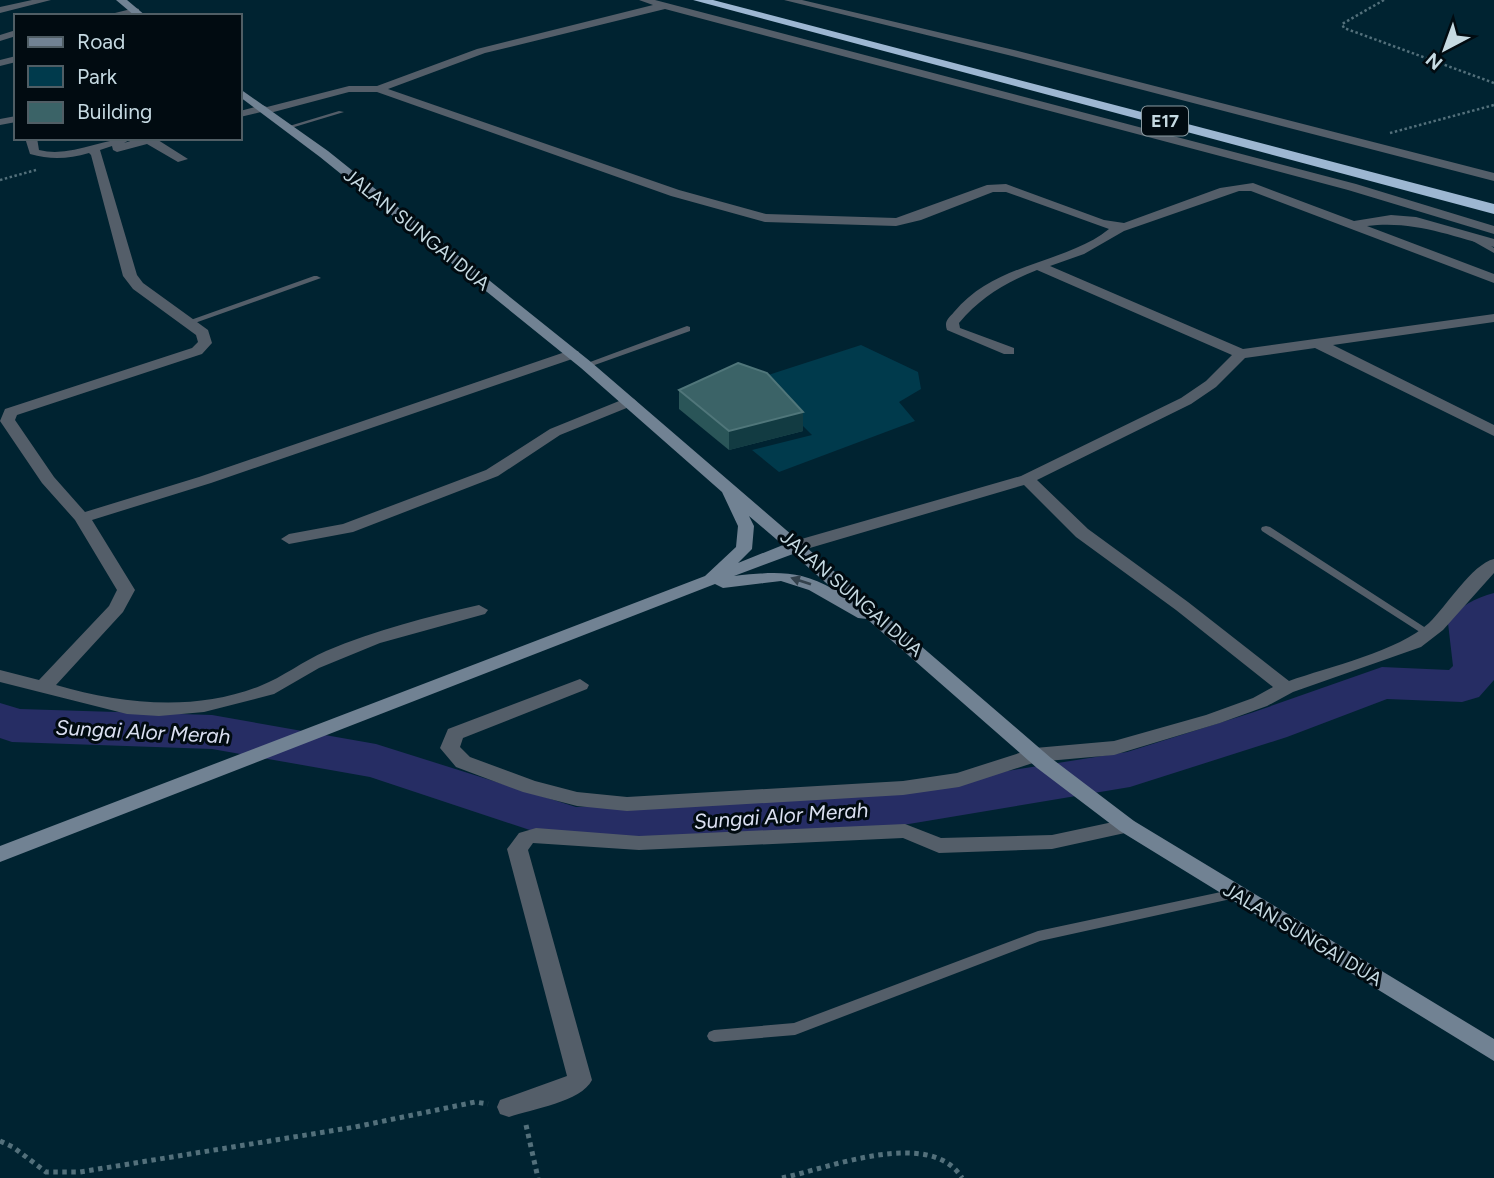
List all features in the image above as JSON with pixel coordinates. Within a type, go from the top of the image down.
[{"type":"highway","name":"E17","points":[[699,0],[842,31],[1494,198]]},
{"type":"highway","name":"E17","points":[[730,0],[1494,209]]},
{"type":"main road","name":"JALAN SUNGAI DUA","points":[[242,94],[289,127],[573,354],[1040,759],[1118,820],[1494,1051]]},
{"type":"main road","points":[[699,586],[744,549],[746,526],[727,486]]},
{"type":"main road","points":[[0,854],[797,547]]},
{"type":"main road","points":[[699,586],[782,576],[814,586],[893,629]]},
{"type":"street","points":[[5,9],[46,0]]},
{"type":"street","points":[[114,14],[147,0]]},
{"type":"street","points":[[644,0],[1325,180],[1494,230]]},
{"type":"street","points":[[789,0],[1010,52],[1494,177]]},
{"type":"street","points":[[378,89],[481,51],[666,5]]},
{"type":"street","points":[[242,113],[349,89],[378,89],[674,193],[765,219],[896,222],[918,217],[991,188],[1006,188],[1121,228]]},
{"type":"street","points":[[242,107],[260,108]]},
{"type":"street","points":[[31,140],[34,152],[43,156],[93,151],[146,140]]},
{"type":"street","points":[[93,151],[122,140]]},
{"type":"street","points":[[153,140],[182,159]]},
{"type":"street","points":[[44,686],[117,608],[126,590],[96,545],[82,518],[48,480],[15,433],[8,420],[10,412],[197,351],[205,343],[203,333],[138,286],[130,276],[93,151]]},
{"type":"street","points":[[1009,351],[954,330],[952,323],[995,282],[1106,240],[1121,228],[1179,210],[1242,185],[1267,191],[1356,224],[1494,279]]},
{"type":"street","points":[[1356,224],[1391,219],[1416,221],[1494,243]]},
{"type":"street","points":[[1036,265],[1241,354],[1494,318]]},
{"type":"street","points":[[1319,344],[1494,431]]},
{"type":"street","points":[[82,518],[205,480],[573,354]]},
{"type":"street","points":[[797,547],[1027,479],[1186,401],[1210,384],[1241,354]]},
{"type":"street","points":[[289,539],[347,528],[492,472],[555,432],[629,402]]},
{"type":"street","points":[[1027,479],[1082,533],[1182,606],[1286,688]]},
{"type":"street","points":[[580,685],[455,734],[450,748],[463,762],[530,787],[577,799],[627,804],[903,788],[959,780],[1040,759],[1114,748],[1260,702],[1286,688],[1415,643],[1430,634],[1454,603],[1494,564]]},
{"type":"street","points":[[0,676],[44,686],[82,699],[144,709],[182,708],[263,692],[311,664],[405,627],[479,610]]},
{"type":"street","points":[[509,1107],[532,1097],[572,1088],[580,1080],[517,849],[526,838],[536,835],[639,843],[905,831],[939,846],[1052,842],[1118,820]]},
{"type":"lane","points":[[289,127],[341,112]]},
{"type":"lane","points":[[1474,238],[1494,251]]},
{"type":"lane","points":[[190,322],[317,278]]},
{"type":"lane","points":[[586,365],[687,329]]},
{"type":"lane","points":[[1266,529],[1430,634]]},
{"type":"lane","points":[[714,1036],[795,1029],[1038,936],[1235,894]]},
{"type":"path","points":[[1384,0],[1342,24],[1344,28],[1494,83]]},
{"type":"path","points":[[1362,144],[1367,140],[1494,106]]},
{"type":"path","points":[[0,1141],[11,1143],[31,1163],[47,1173],[80,1172],[355,1127],[475,1102],[509,1107],[522,1115],[530,1135],[538,1178]]},
{"type":"path","points":[[782,1178],[905,1153],[930,1154],[957,1169],[962,1178]]},
{"type":"green space","points":[[861,345],[918,372],[921,389],[899,402],[915,421],[779,472],[752,450],[812,435],[756,379]]},
{"type":"building","points":[[738,363],[767,373],[803,412],[729,431],[679,390]]},
{"type":"waterway","name":"Sungai Alor Merah","points":[[0,719],[12,725],[212,732],[376,761],[575,826],[837,817],[1130,769],[1269,725],[1382,683],[1462,686],[1477,669],[1471,623],[1494,607]]}]
